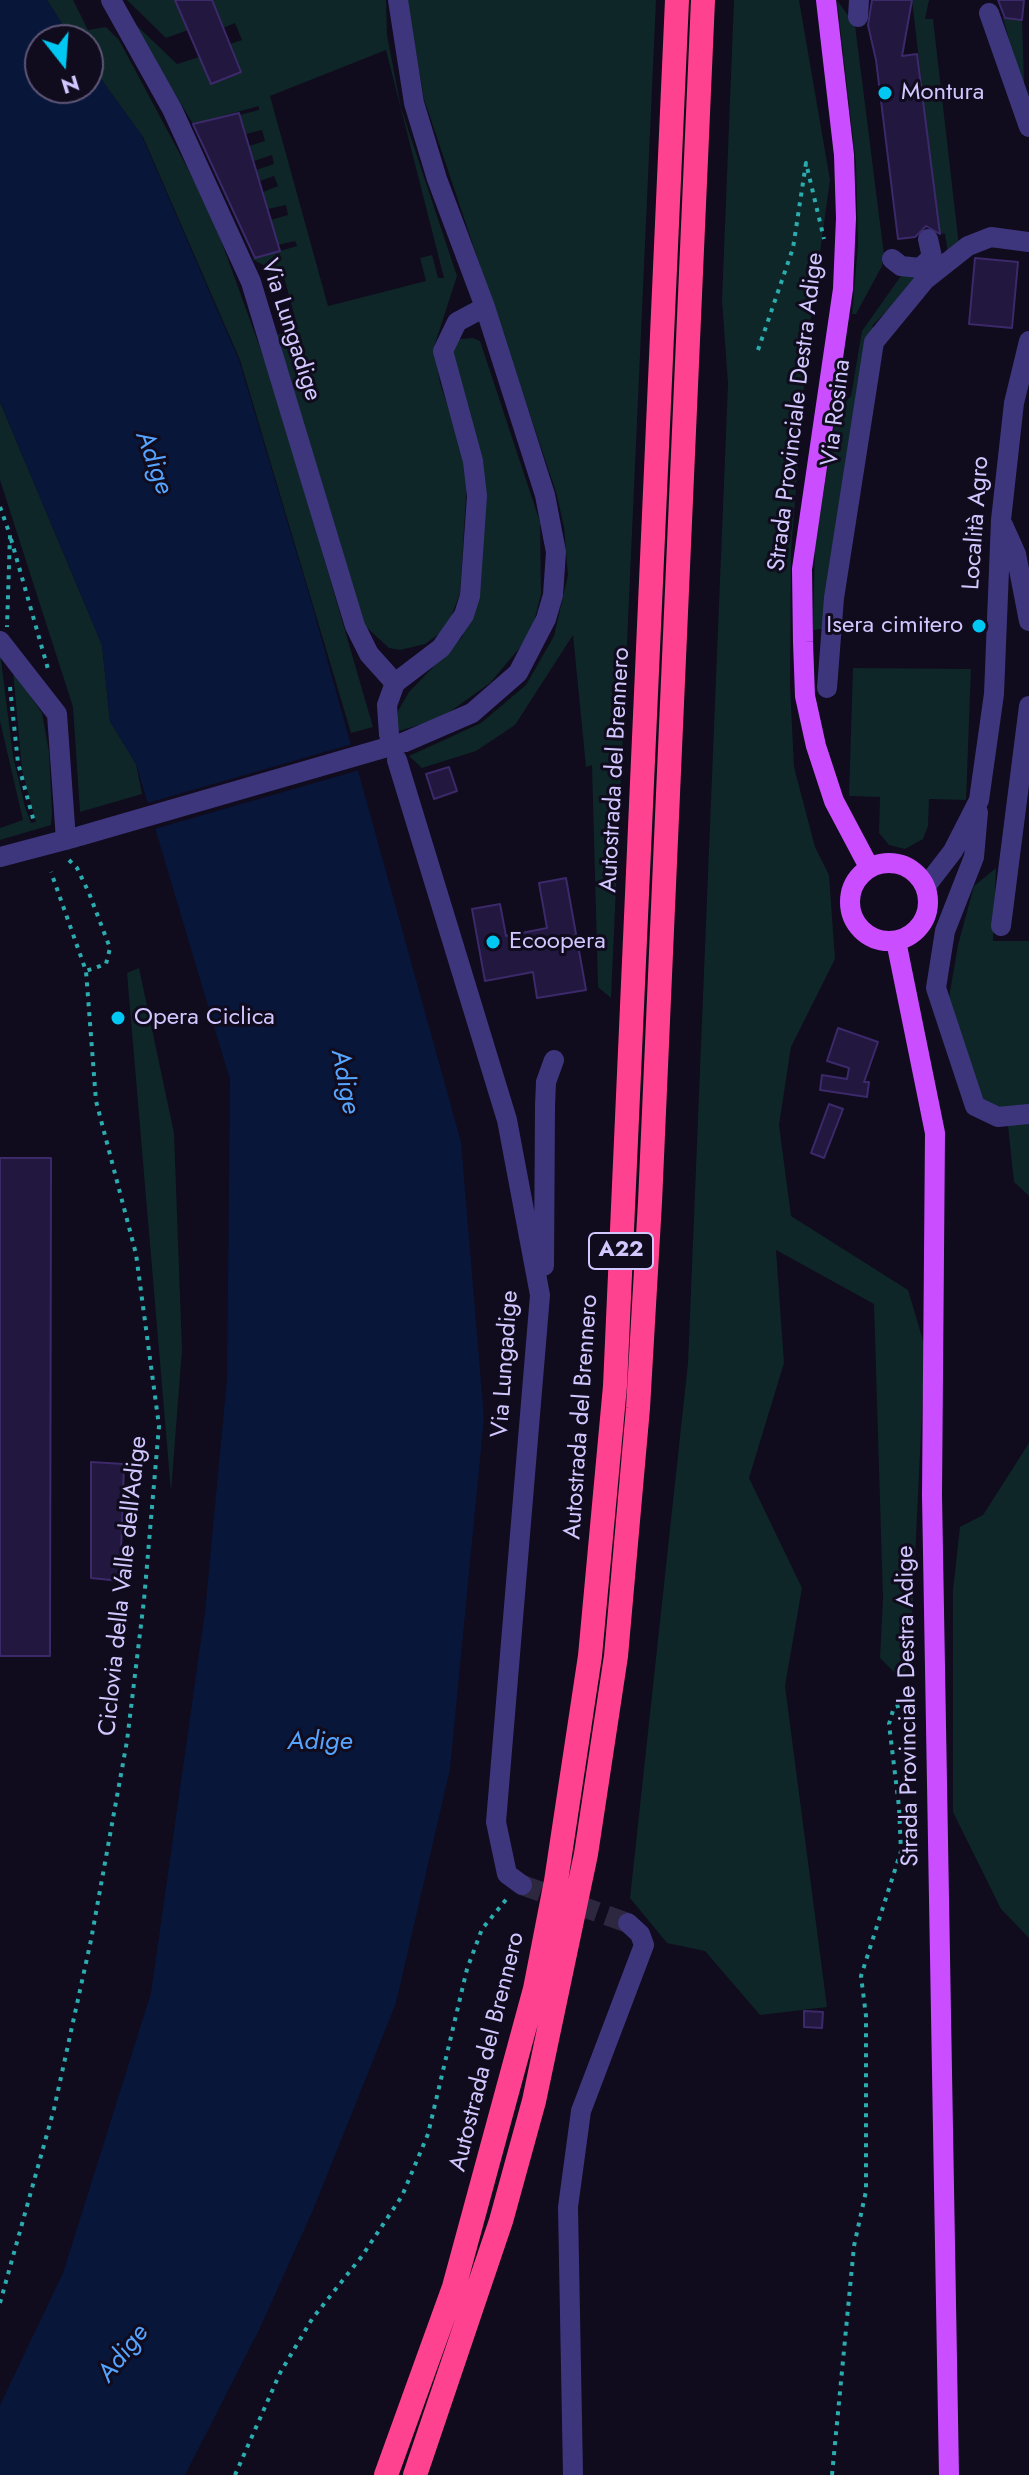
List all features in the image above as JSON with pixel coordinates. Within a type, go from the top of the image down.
[{"type":"highway","name":"Autostrada del Brennero","points":[[386,2475],[454,2287],[535,1989],[556,1881],[590,1656],[615,1386],[677,0]]},
{"type":"highway","name":"Autostrada del Brennero","points":[[415,2475],[501,2221],[534,2101],[586,1854],[616,1656],[638,1408],[650,1202],[703,0]]},
{"type":"main road","name":"Strada Provinciale Destra Adige","points":[[826,0],[844,155],[846,218],[843,289],[802,569],[805,696],[816,746],[834,801],[869,867]]},
{"type":"main road","points":[[891,862],[912,869],[926,886],[929,904],[924,921],[913,934],[896,941],[880,941],[866,934],[855,922],[850,908],[850,892],[857,878],[869,867],[891,862]]},
{"type":"main road","name":"Strada Provinciale Destra Adige","points":[[896,941],[935,1133],[935,1700],[949,2475]]},
{"type":"street","name":"Via Lungadige","points":[[111,0],[172,109],[251,282],[355,626],[369,654],[395,683],[387,705],[397,746],[507,1120],[540,1295],[496,1822],[515,1880]]},
{"type":"street","points":[[0,857],[70,844],[397,746],[472,713],[518,673],[537,639],[553,595],[556,552],[552,523],[485,307],[437,179],[414,103],[398,0]]},
{"type":"street","points":[[989,13],[1029,127]]},
{"type":"street","name":"Via Rosina","points":[[827,688],[834,598],[874,342],[925,280],[968,246],[991,237],[1029,242]]},
{"type":"street","points":[[892,259],[901,266],[920,268],[932,257],[928,239]]},
{"type":"street","points":[[395,683],[441,648],[464,615],[470,596],[477,496],[473,461],[443,351],[457,322],[485,307]]},
{"type":"street","name":"Località Agro","points":[[926,886],[953,851],[979,800],[994,694],[1001,520],[1014,403],[1029,341]]},
{"type":"street","points":[[1001,520],[1016,554],[1029,621]]},
{"type":"street","points":[[0,641],[57,714],[70,844]]},
{"type":"street","points":[[1001,926],[1029,706]]},
{"type":"street","points":[[979,800],[974,857],[945,931],[936,988],[975,1106],[998,1117],[1029,1114]]},
{"type":"street","points":[[540,1295],[544,1285],[546,1082],[554,1060]]},
{"type":"street","points":[[573,2475],[568,2207],[581,2111],[644,1945],[640,1934],[628,1923]]},
{"type":"path","points":[[758,350],[793,248],[806,163],[827,251]]},
{"type":"path","points":[[10,535],[48,672]]},
{"type":"path","points":[[70,844],[110,948],[106,964],[86,971]]},
{"type":"path","name":"Ciclovia della Valle dell'Adige","points":[[0,2303],[54,2109],[94,1924],[127,1741],[144,1600],[159,1426],[136,1254],[96,1101],[86,971],[51,872]]},
{"type":"path","points":[[832,2475],[854,2246],[866,2191],[866,2016],[861,1976],[901,1851],[889,1724],[894,1707],[909,1701],[935,1700]]},
{"type":"path","points":[[235,2475],[280,2373],[312,2319],[362,2256],[402,2196],[428,2134],[467,1969],[482,1929],[510,1895],[515,1880]]},
{"type":"green space","points":[[47,0],[73,0],[85,24],[62,24]]},
{"type":"green space","points":[[127,0],[175,0],[188,30],[166,38]]},
{"type":"green space","points":[[212,0],[386,0],[387,35],[401,108],[457,276],[434,347],[440,383],[465,459],[467,481],[460,594],[446,629],[425,644],[400,650],[389,648],[365,626],[277,335],[298,329],[284,277],[271,279],[267,267],[252,259],[297,246],[295,241],[278,245],[271,220],[288,215],[286,205],[268,209],[263,192],[278,186],[274,176],[260,181],[256,170],[274,164],[272,155],[254,161],[249,146],[265,141],[262,130],[246,134],[240,115],[259,110],[259,106],[193,124],[130,19],[177,64],[199,57],[211,83],[241,72],[230,44],[242,40],[235,23],[223,28]],"holes":[[[386,50],[444,278],[438,278],[432,255],[420,258],[426,281],[328,306],[270,96]]]},
{"type":"green space","points":[[407,0],[656,0],[611,998],[598,987],[592,765],[586,767],[573,635],[515,725],[476,751],[422,768],[409,756],[481,723],[526,685],[554,636],[568,575],[564,527],[556,492],[424,99]]},
{"type":"green space","points":[[734,0],[799,0],[830,180],[807,346],[791,552],[790,685],[794,767],[815,847],[829,875],[835,959],[791,1047],[779,1125],[791,1216],[908,1290],[925,1347],[911,1643],[903,1681],[880,1658],[883,1599],[874,1304],[776,1250],[784,1363],[749,1478],[802,1588],[785,1686],[827,2007],[760,2015],[705,1951],[667,1943],[630,1898],[688,1363],[728,384],[722,300]]},
{"type":"green space","points":[[837,0],[855,25],[884,255],[882,266],[856,314],[852,314],[858,245],[856,164]]},
{"type":"green space","points":[[912,0],[929,0],[925,19],[933,19],[959,246],[948,253],[945,234],[939,233]]},
{"type":"green space","points":[[1003,18],[1022,20],[1024,81],[1021,83]]},
{"type":"green space","points":[[104,27],[119,40],[210,210],[274,386],[373,727],[351,733],[240,360],[143,137],[104,83]]},
{"type":"green space","points":[[903,273],[924,274],[872,326],[877,329],[829,628],[813,630],[815,544],[837,411],[851,396],[862,331]]},
{"type":"green space","points":[[459,339],[480,341],[540,522],[541,594],[534,622],[522,645],[490,683],[441,718],[396,732],[398,711],[409,692],[462,637],[479,592],[484,467],[451,351]]},
{"type":"green space","points":[[0,402],[102,645],[110,721],[136,764],[142,794],[80,812],[73,707],[0,480]]},
{"type":"green space","points":[[0,652],[13,756],[25,807],[31,823],[36,822],[22,770],[13,671],[42,713],[49,752],[52,813],[51,825],[0,840],[0,828],[23,820],[0,721]]},
{"type":"green space","points":[[853,668],[971,669],[966,800],[929,799],[928,826],[923,839],[905,849],[889,845],[879,833],[880,797],[849,796]]},
{"type":"green space","points":[[996,868],[993,941],[1029,941],[1029,1196],[1014,1182],[1008,1126],[966,1109],[946,1015],[958,945],[974,886]]},
{"type":"green space","points":[[139,968],[174,1133],[182,1350],[171,1492],[127,973]]},
{"type":"green space","points":[[1029,1443],[1029,1938],[1001,1909],[953,1812],[953,1590],[960,1527],[983,1515]]},
{"type":"water","name":"Adige","points":[[0,0],[47,0],[62,24],[24,24],[24,104],[104,104],[104,83],[141,134],[239,360],[311,601],[461,1142],[484,1418],[450,1769],[396,2003],[313,2210],[259,2330],[185,2475],[0,2475],[0,2405],[63,2273],[151,1993],[205,1612],[227,1379],[230,1080],[136,764],[110,721],[102,645],[0,402]]},
{"type":"pier","points":[[356,743],[363,769],[151,830],[144,804]]},
{"type":"building","points":[[175,0],[212,0],[241,72],[211,84]]},
{"type":"building","points":[[872,0],[912,0],[902,56],[917,54],[940,234],[926,226],[915,237],[898,239],[876,60],[868,25]]},
{"type":"building","points":[[998,0],[1024,0],[1022,20],[1005,18]]},
{"type":"building","points":[[239,113],[280,251],[255,258],[193,124]]},
{"type":"building","points":[[975,258],[1018,262],[1012,328],[969,324]]},
{"type":"building","points":[[449,767],[457,791],[434,799],[426,774]]},
{"type":"building","points":[[566,878],[586,990],[537,998],[533,972],[485,981],[472,909],[500,904],[506,936],[547,928],[539,883]]},
{"type":"building","points":[[838,1028],[878,1042],[864,1082],[869,1082],[867,1097],[820,1090],[822,1075],[847,1079],[849,1068],[827,1061]]},
{"type":"building","points":[[829,1104],[843,1109],[824,1158],[811,1153]]},
{"type":"building","points":[[0,1158],[51,1158],[50,1656],[0,1656]]},
{"type":"building","points":[[91,1462],[124,1464],[120,1581],[91,1578]]},
{"type":"building","points":[[804,2011],[823,2012],[822,2028],[804,2027]]},
{"type":"tunnel","points":[[522,1885],[628,1923]]},
{"type":"place","name":"Montura","points":[[885,93]]},
{"type":"place","name":"Isera cimitero","points":[[979,626]]},
{"type":"place","name":"Ecoopera","points":[[493,942]]},
{"type":"place","name":"Opera Ciclica","points":[[118,1018]]}]
